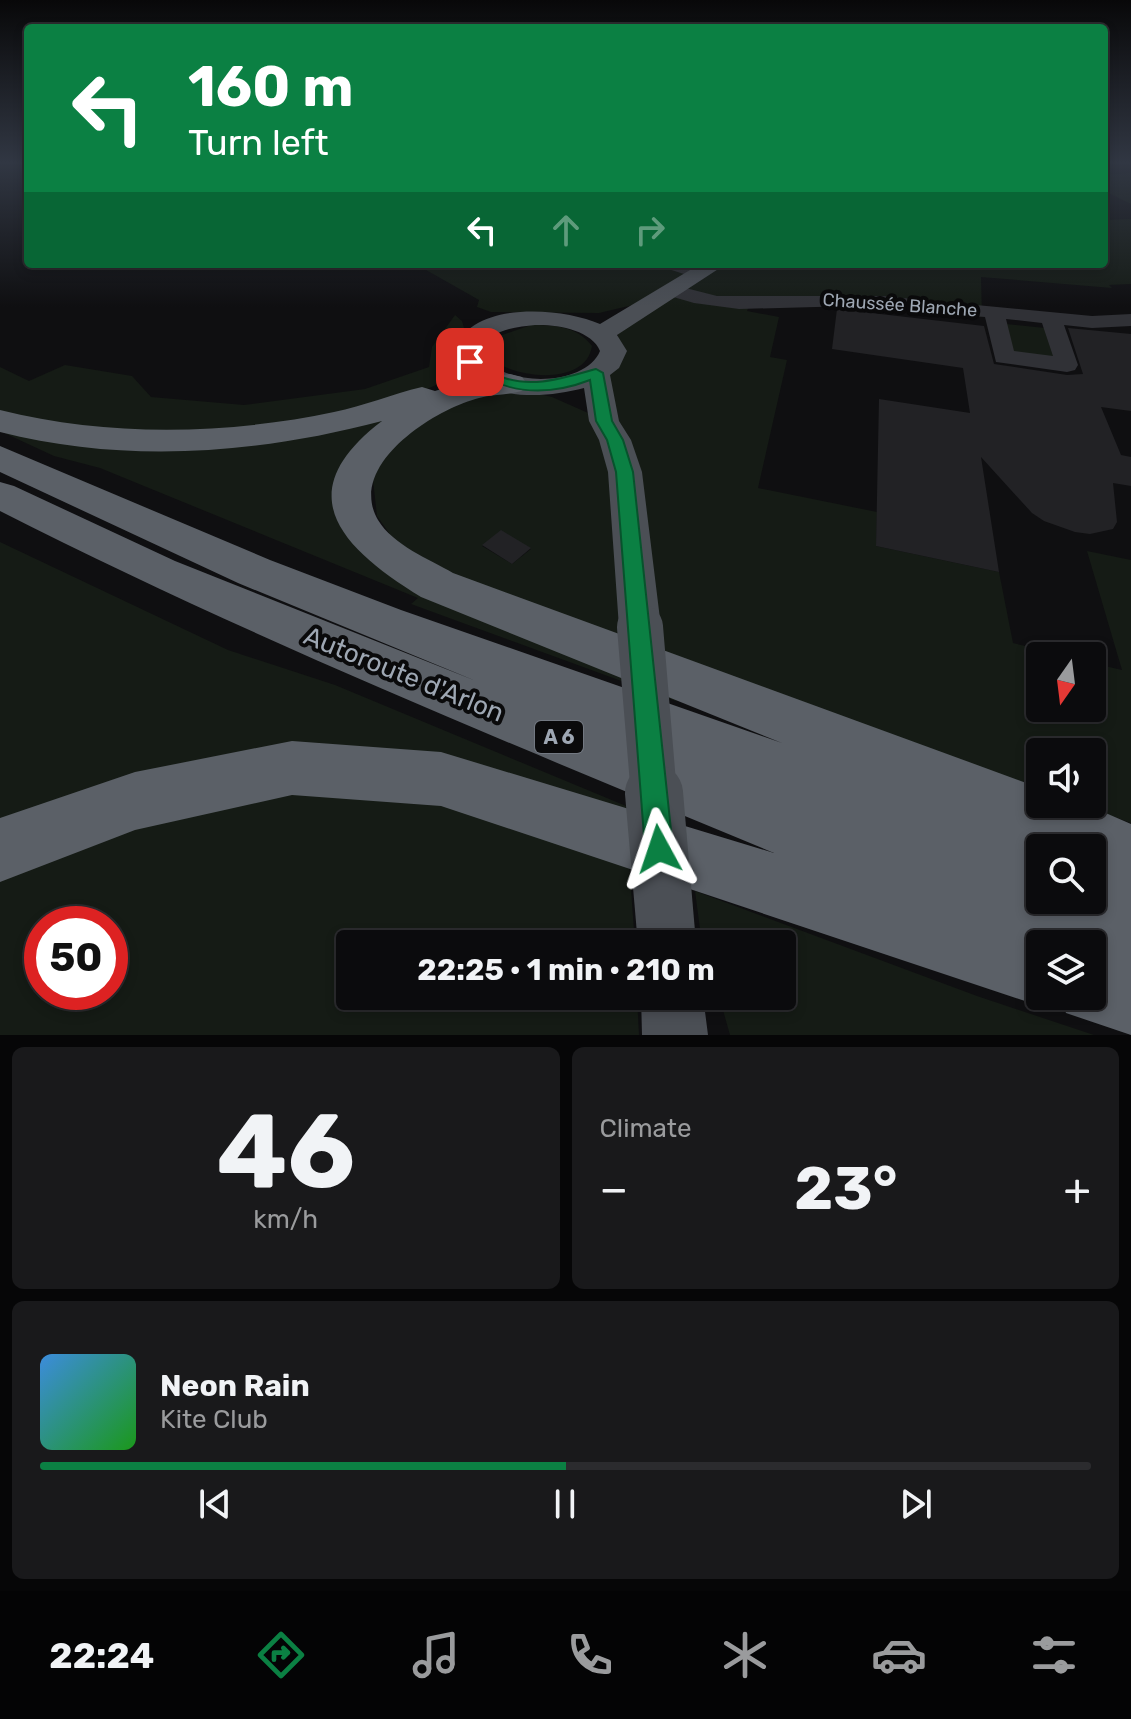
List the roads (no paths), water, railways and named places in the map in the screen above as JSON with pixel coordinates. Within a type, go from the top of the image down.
[{"type":"highway","points":[[0,421],[74,435],[150,442],[229,438],[286,431],[414,400],[440,389],[510,377]]},
{"type":"highway","points":[[510,377],[468,390],[399,425],[376,443],[358,470],[350,496],[356,519],[379,549],[437,585],[1101,841],[1131,861]]},
{"type":"highway","name":"Autoroute d'Arlon","points":[[0,457],[89,500],[245,567],[479,660],[812,781],[1026,853]]},
{"type":"highway","name":"Autoroute d'Arlon","points":[[0,495],[159,572],[452,695],[815,839],[1131,949]]},
{"type":"highway","points":[[0,850],[135,801],[292,768],[441,779],[1026,966]]},
{"type":"highway","points":[[1106,881],[1131,889]]},
{"type":"highway","points":[[1106,991],[1131,999]]},
{"type":"main road","points":[[602,333],[708,269]]},
{"type":"main road","points":[[604,421],[510,377],[468,351],[472,342],[494,325],[527,317],[563,318],[599,313],[662,295]]},
{"type":"main road","points":[[510,377],[596,373],[608,364],[612,353],[610,342],[602,333],[563,318]]},
{"type":"main road","points":[[596,373],[604,421],[615,440],[625,472],[666,930]]},
{"type":"main road","points":[[673,1010],[675,1035]]},
{"type":"street","name":"Chaussée Blanche","points":[[662,295],[740,305],[826,299],[1092,322],[1131,320]]},
{"type":"street","points":[[994,313],[1004,357],[1067,365],[1051,318]]}]
